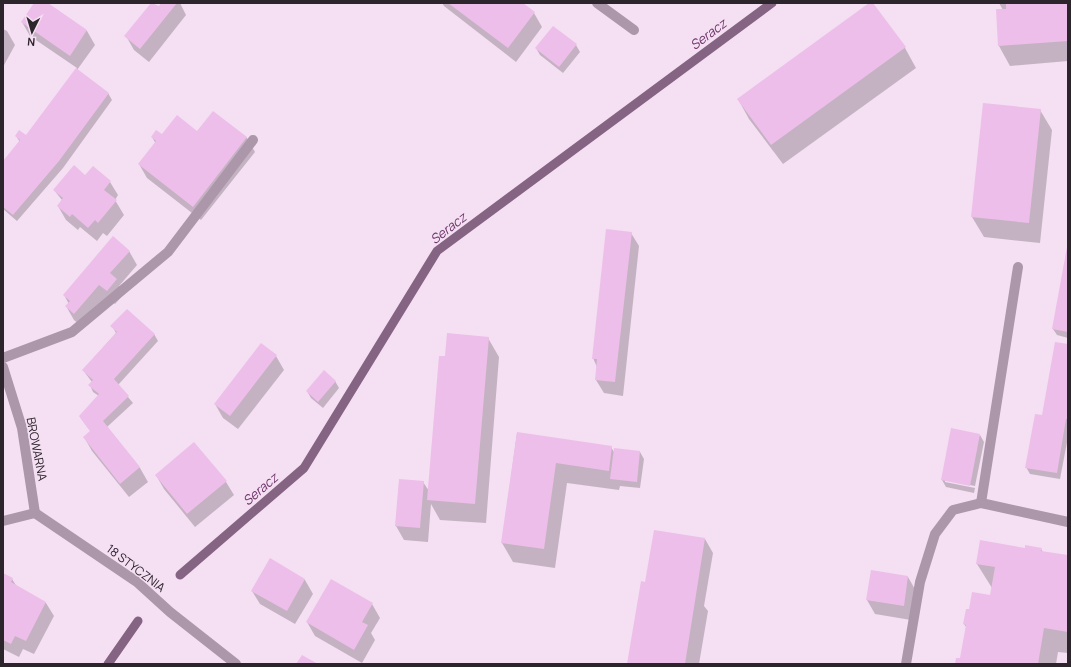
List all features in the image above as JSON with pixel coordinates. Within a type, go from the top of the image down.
[{"type":"street","points":[[597,3],[634,30]]},
{"type":"street","points":[[3,358],[72,332],[168,252],[253,140]]},
{"type":"street","points":[[981,503],[1018,268]]},
{"type":"street","name":"BROWARNA","points":[[3,367],[22,428],[36,513]]},
{"type":"street","points":[[906,664],[920,582],[935,534],[953,510],[981,503],[1068,522]]},
{"type":"street","points":[[3,521],[36,513]]},
{"type":"street","name":"18 STYCZNIA","points":[[36,513],[137,582],[170,612],[236,664]]},
{"type":"building","points":[[34,3],[48,3],[87,30],[70,56],[21,22]]},
{"type":"building","points":[[151,3],[159,6],[161,3],[177,3],[140,49],[124,36]]},
{"type":"building","points":[[448,3],[523,3],[535,12],[508,48]]},
{"type":"building","points":[[869,3],[873,3],[906,47],[771,145],[737,99]]},
{"type":"building","points":[[1006,3],[1068,3],[1068,41],[998,46],[996,9],[1006,9]]},
{"type":"building","points":[[553,26],[577,44],[559,67],[535,48]]},
{"type":"building","points":[[76,68],[109,93],[59,161],[13,215],[3,207],[3,161],[20,140],[15,136],[19,130],[26,135]]},
{"type":"building","points":[[983,103],[1041,109],[1029,223],[971,217]]},
{"type":"building","points":[[213,111],[247,137],[193,207],[138,164],[156,141],[151,137],[156,130],[162,134],[177,115],[197,131]]},
{"type":"building","points":[[74,165],[85,175],[93,166],[111,181],[104,190],[117,200],[98,223],[95,220],[88,228],[72,214],[70,217],[57,206],[63,198],[53,190]]},
{"type":"building","points":[[606,229],[632,232],[615,382],[595,380],[597,359],[592,359]]},
{"type":"building","points":[[113,236],[130,251],[110,273],[117,279],[107,291],[99,285],[74,314],[65,306],[70,301],[63,295]]},
{"type":"building","points":[[1068,247],[1068,332],[1052,329]]},
{"type":"building","points":[[127,309],[155,334],[114,379],[129,396],[103,421],[140,467],[120,484],[83,437],[90,431],[79,416],[99,394],[88,385],[93,380],[82,370],[117,332],[110,326]]},
{"type":"building","points":[[447,333],[489,337],[475,504],[427,500],[439,356],[445,356]]},
{"type":"building","points":[[1055,342],[1068,344],[1068,419],[1066,419],[1057,473],[1025,468],[1035,414],[1042,415]]},
{"type":"building","points":[[261,343],[277,355],[230,416],[214,404]]},
{"type":"building","points":[[324,370],[336,381],[318,402],[306,391]]},
{"type":"building","points":[[951,428],[980,434],[970,486],[941,480]]},
{"type":"building","points":[[517,432],[612,446],[609,471],[556,463],[544,549],[501,543]]},
{"type":"building","points":[[194,442],[227,481],[187,514],[155,475]]},
{"type":"building","points":[[614,448],[640,451],[637,482],[610,479]]},
{"type":"building","points":[[399,479],[424,481],[420,528],[395,526]]},
{"type":"building","points":[[654,530],[705,538],[685,664],[627,664],[641,581],[645,582]]},
{"type":"building","points":[[980,540],[1025,548],[1025,545],[1042,548],[1041,551],[1068,555],[1068,632],[1044,628],[1038,664],[955,664],[956,658],[960,658],[966,625],[963,624],[966,609],[969,609],[972,592],[990,595],[995,567],[976,564]]},
{"type":"building","points":[[270,558],[305,579],[287,611],[251,591]]},
{"type":"building","points":[[871,570],[908,576],[904,606],[866,600]]},
{"type":"building","points":[[3,573],[13,578],[11,582],[46,602],[26,641],[15,636],[11,644],[3,640]]},
{"type":"building","points":[[331,579],[373,603],[362,622],[368,625],[354,650],[306,622]]},
{"type":"building","points":[[302,655],[318,664],[296,664]]},
{"type":"waterway","name":"Seracz","points":[[180,575],[304,468],[437,251],[772,3]]},
{"type":"waterway","name":"Seracz","points":[[108,664],[138,621]]}]
